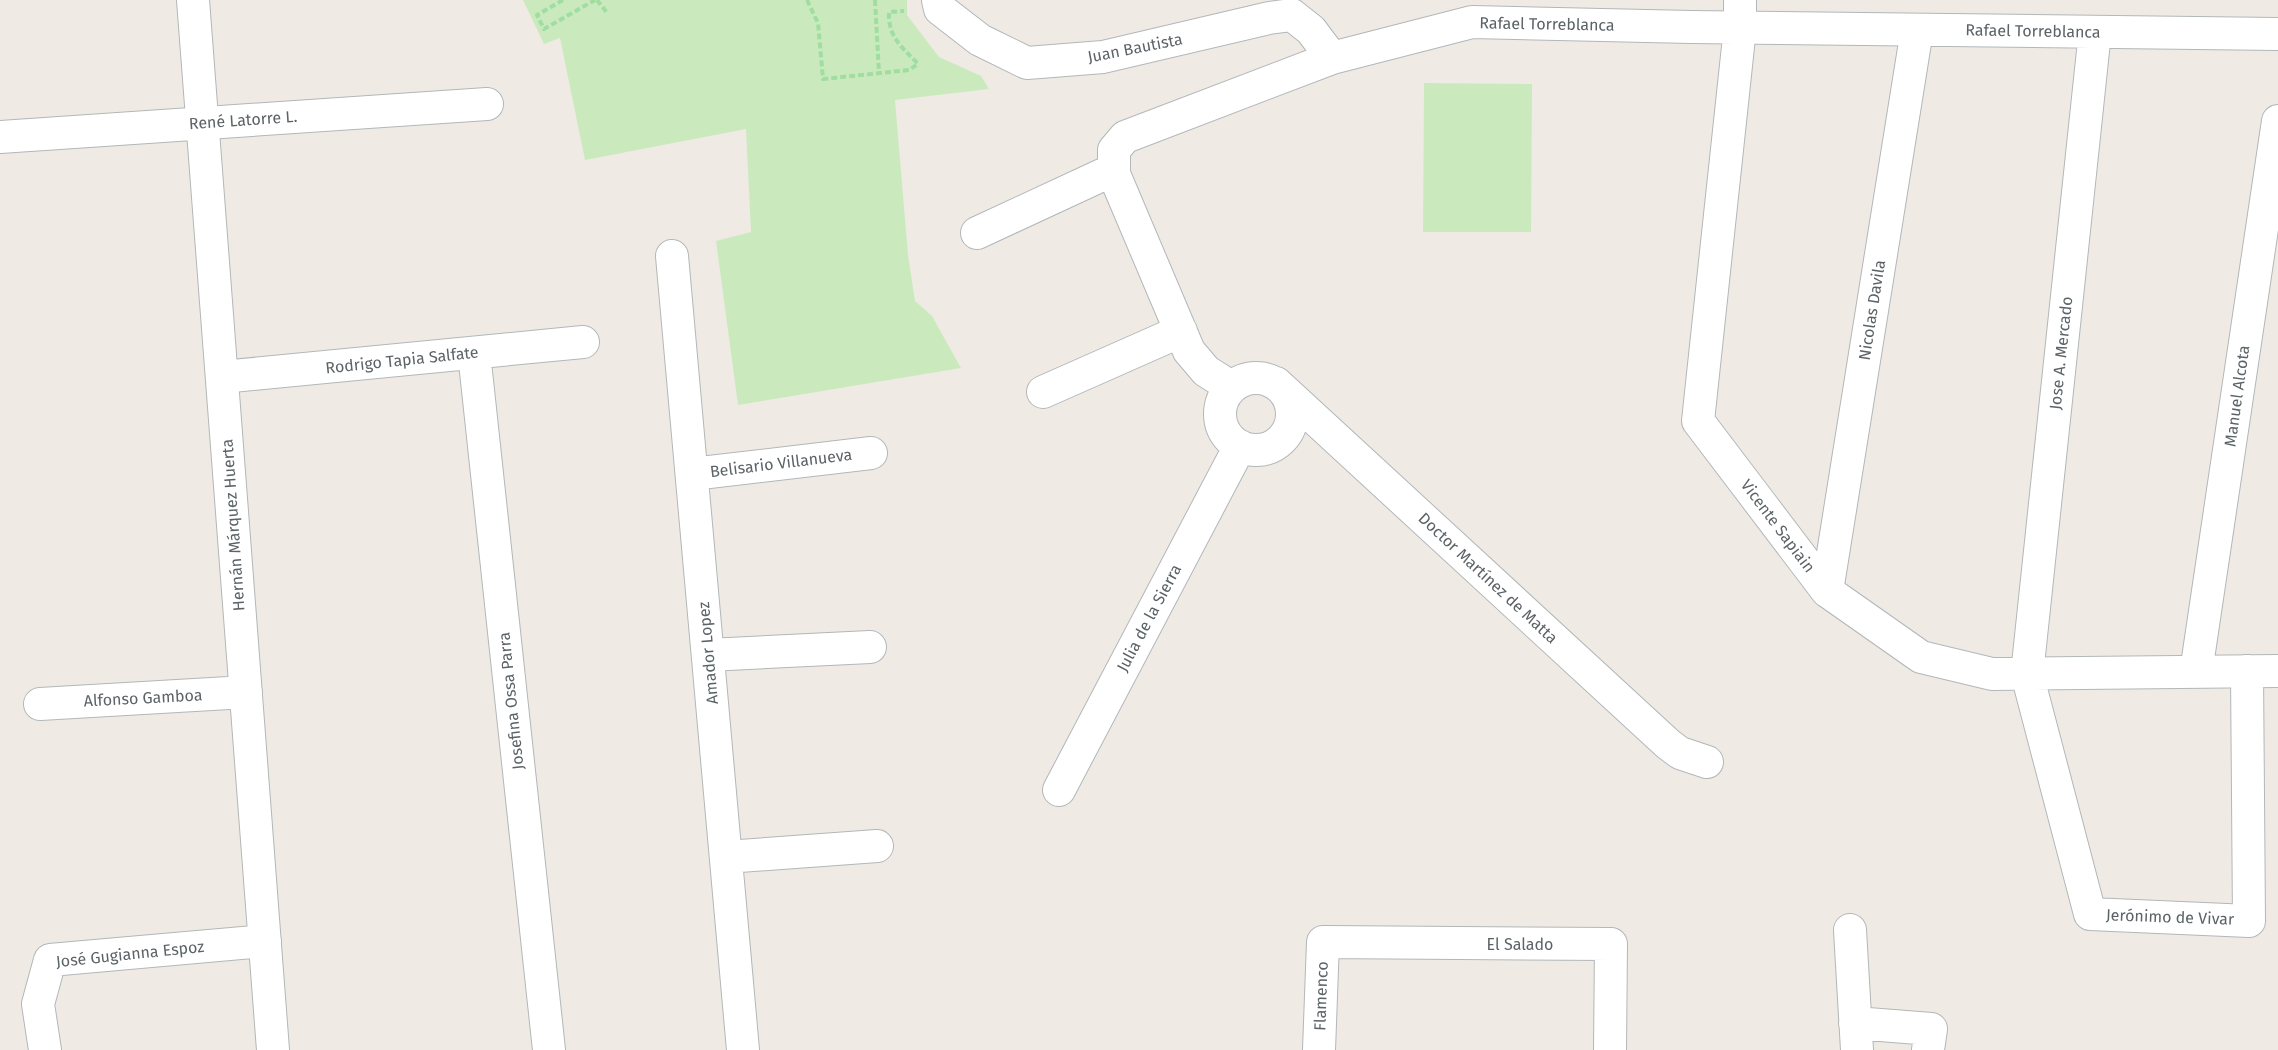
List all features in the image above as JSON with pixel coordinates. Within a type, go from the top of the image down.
[{"type":"street","name":"Hernán Márquez Huerta","points":[[193,0],[273,1050]]},
{"type":"street","name":"Juan Bautista","points":[[939,4],[980,40],[1027,63],[1103,57],[1269,18],[1292,15],[1311,30],[1332,58]]},
{"type":"street","name":"Rafael Torreblanca","points":[[1114,174],[1114,150],[1125,137],[1332,58],[1472,22],[1740,14],[1917,30],[2278,34]]},
{"type":"street","name":"Vicente Sapiain","points":[[1740,14],[1698,421],[1827,591],[1921,657],[1992,674],[2278,671]]},
{"type":"street","name":"Nicolas Davila","points":[[1827,591],[1917,30]]},
{"type":"street","name":"Jose A. Mercado","points":[[2027,674],[2095,32]]},
{"type":"street","name":"René Latorre L.","points":[[0,137],[487,104]]},
{"type":"street","name":"Manuel Alcota","points":[[2196,672],[2278,120]]},
{"type":"street","points":[[977,233],[1102,175],[1114,174],[1189,351],[1206,371],[1231,387]]},
{"type":"street","name":"Amador Lopez","points":[[672,256],[743,1050]]},
{"type":"street","points":[[1043,392],[1181,331]]},
{"type":"street","name":"Rodrigo Tapia Salfate","points":[[222,377],[583,342]]},
{"type":"street","name":"Josefina Ossa Parra","points":[[474,353],[549,1050]]},
{"type":"street","points":[[1251,378],[1264,378],[1276,383],[1286,392],[1292,403],[1293,416],[1290,428],[1280,442],[1269,449],[1252,450],[1229,439],[1221,423],[1220,410],[1223,398],[1231,387],[1251,378]]},
{"type":"street","name":"Doctor Martínez de Matta","points":[[1276,383],[1668,744],[1680,753],[1707,762]]},
{"type":"street","name":"Julia de la Sierra","points":[[1059,790],[1240,446]]},
{"type":"street","name":"Belisario Villanueva","points":[[692,474],[871,453]]},
{"type":"street","points":[[708,655],[870,647]]},
{"type":"street","name":"Jerónimo de Vivar","points":[[2027,674],[2090,914],[2249,921],[2247,671]]},
{"type":"street","name":"Alfonso Gamboa","points":[[40,704],[246,692]]},
{"type":"street","points":[[726,857],[877,846]]},
{"type":"street","points":[[1850,930],[1856,1036],[1931,1029],[1928,1050]]},
{"type":"street","name":"José Gugianna Espoz","points":[[45,1050],[38,1004],[50,960],[265,941]]},
{"type":"street","name":"Flamenco","points":[[1319,1050],[1323,942]]},
{"type":"street","name":"El Salado","points":[[1323,942],[1611,944],[1610,1050]]},
{"type":"path","points":[[563,0],[537,15],[544,30],[596,0],[608,14]]},
{"type":"path","points":[[807,0],[818,23],[823,79],[909,70],[918,64],[896,40],[888,26],[889,12],[939,4]]},
{"type":"path","points":[[875,0],[879,73]]},
{"type":"green space","points":[[523,0],[907,0],[907,15],[939,57],[981,76],[989,89],[895,100],[908,255],[915,301],[932,316],[961,368],[738,405],[716,241],[751,232],[746,129],[585,160],[560,38],[544,44]]},
{"type":"green space","points":[[1424,83],[1532,84],[1531,232],[1423,232]]}]
